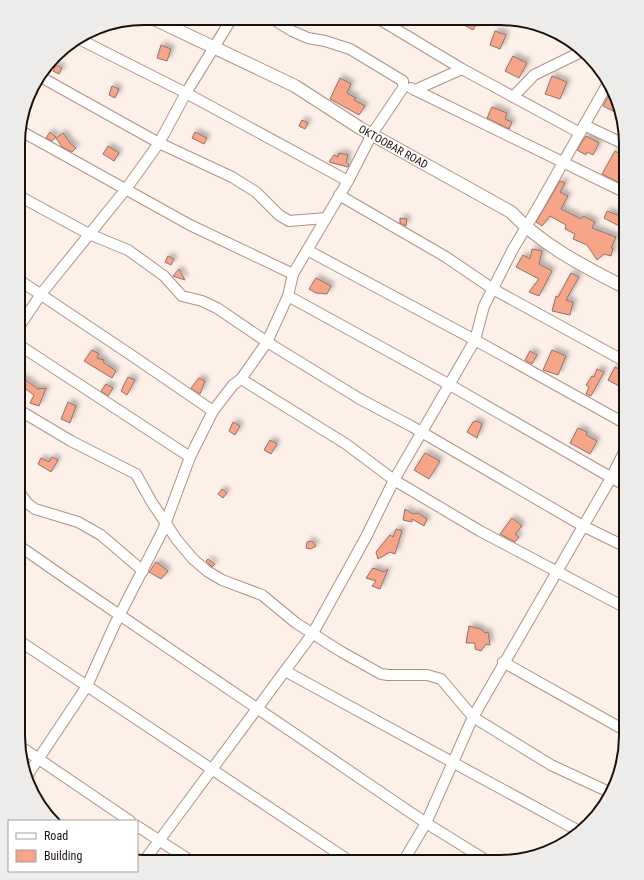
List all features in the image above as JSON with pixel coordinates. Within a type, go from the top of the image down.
[{"type":"street","name":"OKTOOBAR ROAD","points":[[167,25],[295,86],[372,134],[511,212],[526,228],[569,258],[619,284]]},
{"type":"street","points":[[25,318],[41,294],[126,190],[159,143],[186,93],[228,25]]},
{"type":"street","points":[[282,25],[308,38],[325,40],[350,49],[390,72],[403,81],[404,84],[415,90],[619,190]]},
{"type":"street","points":[[389,25],[462,69],[513,97],[582,129],[619,142]]},
{"type":"street","points":[[84,41],[186,93],[348,181]]},
{"type":"street","points":[[513,97],[534,75],[578,53]]},
{"type":"street","points":[[415,90],[462,69]]},
{"type":"street","points":[[44,79],[159,143],[232,177],[256,192],[279,215],[289,221],[326,218]]},
{"type":"street","points":[[30,771],[86,686],[167,523],[190,457],[213,411],[233,385],[241,380],[267,342],[288,296],[293,274],[348,181],[372,134],[401,92],[404,84]]},
{"type":"street","points":[[149,855],[313,633],[366,537],[394,480],[475,340],[484,306],[513,249],[605,88]]},
{"type":"street","points":[[26,134],[190,225],[293,274]]},
{"type":"street","points":[[339,195],[446,257],[493,289],[619,358]]},
{"type":"street","points":[[25,199],[89,234],[128,250],[164,276],[182,296],[202,301],[217,308],[267,342],[360,399],[421,432],[583,526],[619,544]]},
{"type":"street","points":[[307,250],[475,340],[619,420]]},
{"type":"street","points":[[25,284],[213,411]]},
{"type":"street","points":[[288,296],[450,385],[619,482]]},
{"type":"street","points":[[25,349],[190,457]]},
{"type":"street","points":[[241,380],[346,444],[394,480],[480,531],[619,604]]},
{"type":"street","points":[[25,414],[71,441],[136,474],[151,501],[177,540],[193,559],[206,571],[222,580],[262,595],[296,623],[340,651],[381,674],[427,675],[441,679],[472,717],[551,765],[606,790]]},
{"type":"street","points":[[407,855],[426,823],[472,717],[619,462]]},
{"type":"street","points":[[25,500],[35,509],[78,522],[101,535],[143,570]]},
{"type":"street","points":[[25,549],[426,823],[478,855]]},
{"type":"street","points":[[25,645],[340,855]]},
{"type":"street","points":[[503,662],[619,727]]},
{"type":"street","points":[[285,671],[575,829]]},
{"type":"street","points":[[26,751],[129,820]]},
{"type":"street","points":[[138,827],[182,855]]},
{"type":"building","points":[[464,25],[476,25],[473,30]]},
{"type":"building","points":[[495,31],[506,35],[500,49],[490,45]]},
{"type":"building","points":[[161,45],[171,49],[167,61],[157,58]]},
{"type":"building","points":[[513,56],[527,63],[519,78],[505,71]]},
{"type":"building","points":[[56,65],[62,68],[59,74],[53,71]]},
{"type":"building","points":[[552,76],[567,82],[560,99],[545,94]]},
{"type":"building","points":[[340,78],[351,84],[347,93],[356,98],[354,100],[365,106],[359,115],[330,99]]},
{"type":"building","points":[[112,86],[119,89],[115,98],[109,95]]},
{"type":"building","points":[[609,95],[615,112],[603,106]]},
{"type":"building","points":[[492,107],[507,113],[505,119],[512,122],[509,129],[487,118]]},
{"type":"building","points":[[302,120],[308,123],[305,129],[299,126]]},
{"type":"building","points":[[50,132],[56,137],[52,141],[46,138]]},
{"type":"building","points":[[195,132],[207,138],[204,144],[192,138]]},
{"type":"building","points":[[63,133],[70,143],[76,148],[72,152],[62,147],[56,138]]},
{"type":"building","points":[[586,136],[599,143],[593,155],[587,152],[586,155],[577,150]]},
{"type":"building","points":[[108,146],[119,153],[114,161],[103,154]]},
{"type":"building","points":[[615,151],[619,154],[619,182],[602,174]]},
{"type":"building","points":[[339,153],[348,155],[346,162],[349,164],[348,167],[329,162],[334,155],[338,157]]},
{"type":"building","points":[[560,181],[565,183],[560,192],[568,196],[561,209],[581,219],[583,216],[595,222],[592,228],[616,237],[611,248],[613,248],[611,256],[604,254],[597,260],[587,245],[573,239],[575,234],[565,229],[566,225],[550,216],[542,226],[536,222]]},
{"type":"building","points":[[607,211],[619,216],[619,226],[604,218]]},
{"type":"building","points":[[400,218],[407,219],[406,226],[400,223]]},
{"type":"building","points":[[532,249],[542,251],[539,264],[552,271],[539,296],[529,292],[539,279],[516,267],[523,255],[530,259]]},
{"type":"building","points":[[168,256],[174,259],[171,265],[165,262]]},
{"type":"building","points":[[179,269],[185,280],[173,276]]},
{"type":"building","points":[[571,273],[579,277],[566,300],[573,302],[570,315],[552,311],[556,296],[558,297]]},
{"type":"building","points":[[316,278],[331,286],[327,294],[316,293],[309,289]]},
{"type":"building","points":[[92,350],[99,354],[97,358],[104,360],[103,362],[116,371],[112,378],[84,361]]},
{"type":"building","points":[[552,350],[566,356],[558,375],[543,370]]},
{"type":"building","points":[[530,351],[537,355],[532,364],[525,360]]},
{"type":"building","points":[[615,367],[619,369],[619,386],[608,380]]},
{"type":"building","points":[[597,369],[604,372],[591,396],[586,394],[589,387],[586,385],[592,376],[594,377]]},
{"type":"building","points":[[128,377],[135,380],[127,395],[121,391]]},
{"type":"building","points":[[199,378],[205,381],[200,394],[191,388]]},
{"type":"building","points":[[25,379],[38,389],[46,388],[39,406],[30,403],[34,395],[25,388]]},
{"type":"building","points":[[106,384],[113,388],[108,396],[101,391]]},
{"type":"building","points":[[68,402],[76,406],[70,423],[61,419]]},
{"type":"building","points":[[477,421],[482,424],[477,438],[467,432],[473,422]]},
{"type":"building","points":[[233,422],[240,426],[235,435],[229,431]]},
{"type":"building","points":[[578,428],[587,432],[586,435],[597,441],[590,454],[570,443]]},
{"type":"building","points":[[270,440],[277,444],[271,454],[264,450]]},
{"type":"building","points":[[425,453],[440,461],[429,479],[414,470]]},
{"type":"building","points":[[52,457],[58,460],[51,472],[38,464],[41,458],[49,462]]},
{"type":"building","points":[[222,489],[227,493],[223,498],[218,494]]},
{"type":"building","points":[[405,509],[413,514],[418,513],[427,519],[424,526],[412,519],[412,522],[403,520]]},
{"type":"building","points":[[512,518],[522,526],[515,534],[519,537],[515,542],[500,534]]},
{"type":"building","points":[[396,529],[402,531],[395,554],[390,552],[378,559],[376,552],[390,535],[393,537]]},
{"type":"building","points":[[310,541],[316,546],[311,549],[306,548],[307,542]]},
{"type":"building","points":[[208,559],[215,564],[212,567],[206,561]]},
{"type":"building","points":[[156,562],[168,571],[161,579],[149,572]]},
{"type":"building","points":[[373,568],[384,572],[388,569],[380,589],[372,586],[376,581],[366,578]]},
{"type":"building","points":[[469,626],[481,629],[485,633],[488,632],[490,645],[486,644],[481,651],[475,649],[475,643],[466,643]]}]
